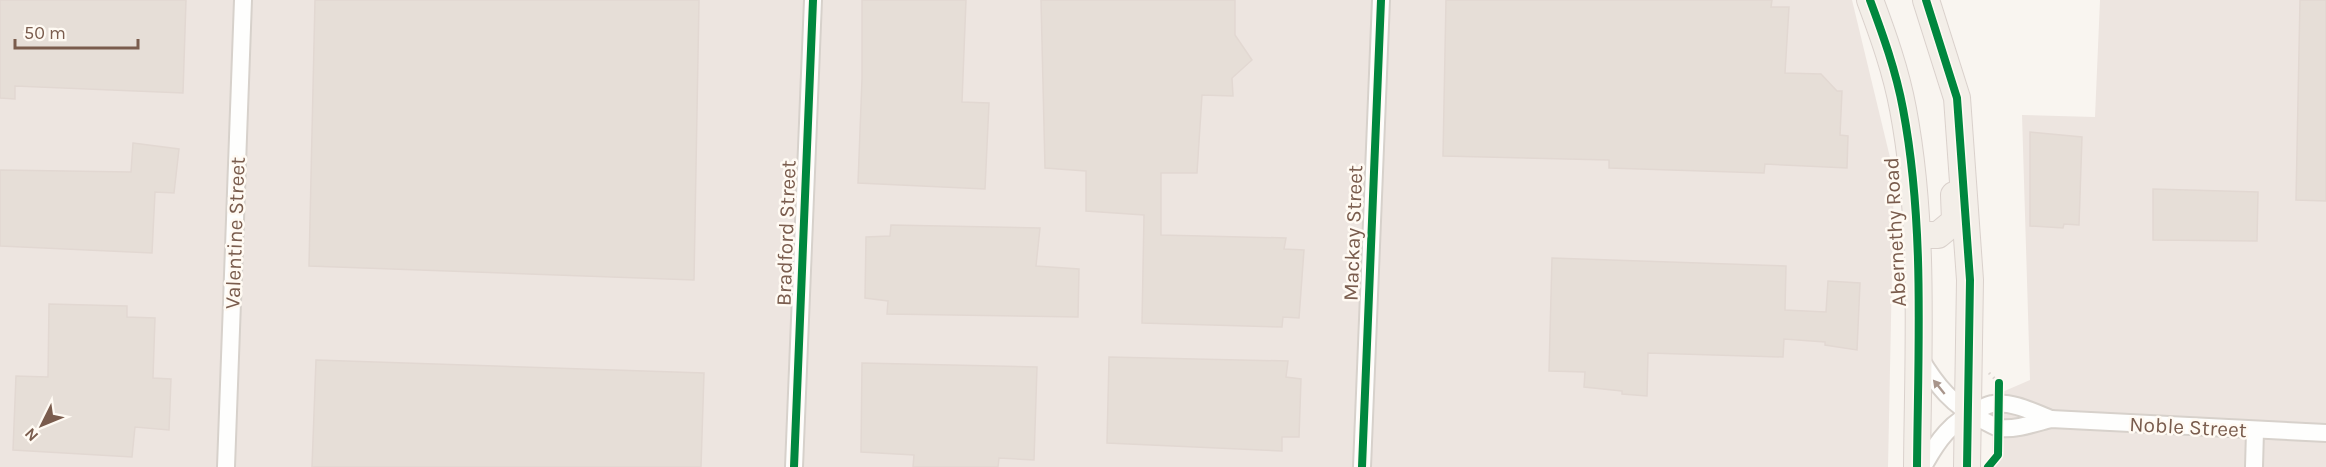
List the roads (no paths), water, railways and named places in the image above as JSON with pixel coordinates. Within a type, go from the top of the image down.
[{"type":"main road","name":"Abernethy Road","points":[[1870,0],[1887,46],[1903,108],[1912,172],[1916,235],[1917,467]]},
{"type":"main road","points":[[1926,0],[1957,98],[1970,280],[1967,467]]},
{"type":"main road","points":[[1916,235],[1938,235],[1955,221],[1954,194],[1961,168]]},
{"type":"street","name":"Valentine Street","points":[[226,467],[243,0]]},
{"type":"street","name":"Bradford Street","points":[[794,467],[813,0]]},
{"type":"street","name":"Mackay Street","points":[[1362,467],[1381,0]]},
{"type":"street","name":"Noble Street","points":[[1918,354],[1948,399],[1969,414],[1998,428],[2019,427],[2051,419],[2326,433]]},
{"type":"street","name":"Noble Street","points":[[1923,467],[1947,430],[1969,414],[1993,404],[2018,406],[2051,419]]},
{"type":"street","points":[[2254,467],[2255,431]]}]
